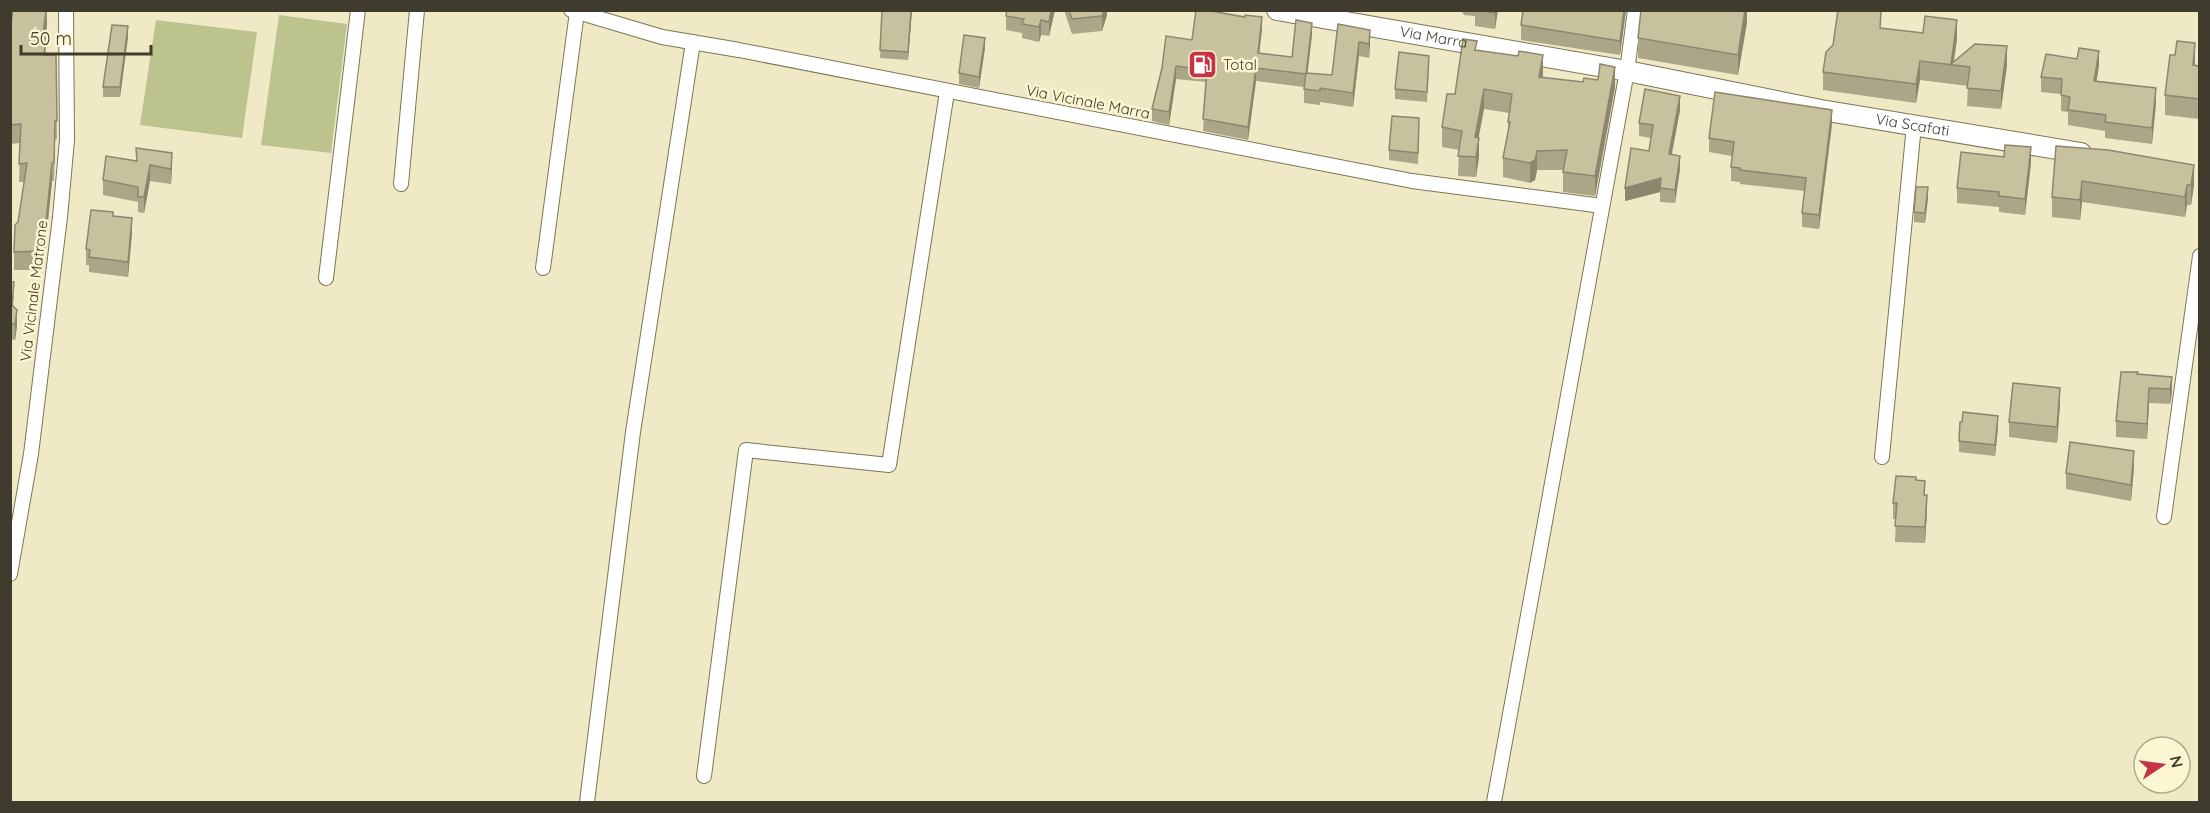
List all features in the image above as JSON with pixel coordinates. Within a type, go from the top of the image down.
[{"type":"main road","name":"Via Marra","points":[[1277,10],[1627,71]]},
{"type":"main road","name":"Via Scafati","points":[[1627,71],[1821,110],[2100,156]]},
{"type":"street","name":"Via Vicinale Matrone","points":[[10,574],[31,454],[60,217],[67,140],[66,10]]},
{"type":"street","points":[[327,278],[358,10]]},
{"type":"street","points":[[400,184],[417,10]]},
{"type":"street","points":[[1494,802],[1627,71],[1635,10]]},
{"type":"street","points":[[543,267],[574,11]]},
{"type":"street","name":"Via Vicinale Marra","points":[[574,11],[662,37],[1412,181],[1602,206]]},
{"type":"street","points":[[587,802],[633,432],[693,42]]},
{"type":"street","points":[[704,776],[746,450],[889,465],[946,92]]},
{"type":"street","points":[[1882,457],[1914,125]]},
{"type":"street","points":[[2164,516],[2199,256]]},
{"type":"green space","points":[[279,15],[347,24],[331,153],[261,145]]},
{"type":"green space","points":[[156,20],[257,32],[242,138],[140,125]]},
{"type":"building","points":[[13,10],[46,10],[43,34],[46,40],[44,55],[56,55],[57,121],[55,121],[54,163],[52,163],[43,251],[14,252],[15,225],[18,222],[27,163],[19,164],[21,124],[10,125],[10,30]]},
{"type":"building","points":[[882,10],[911,10],[908,52],[880,50]]},
{"type":"building","points":[[1007,10],[1051,10],[1049,22],[1041,20],[1039,27],[1022,24],[1024,19],[1006,16]]},
{"type":"building","points":[[1069,10],[1104,10],[1102,16],[1072,19]]},
{"type":"building","points":[[1196,10],[1262,17],[1258,53],[1292,57],[1296,20],[1312,23],[1306,74],[1256,68],[1248,127],[1203,119],[1207,70],[1176,66],[1169,112],[1152,109],[1162,68],[1166,36],[1192,40]]},
{"type":"building","points":[[1475,10],[1495,10],[1495,13]]},
{"type":"building","points":[[1523,10],[1624,10],[1620,41],[1521,25]]},
{"type":"building","points":[[1641,10],[1745,10],[1738,55],[1638,38]]},
{"type":"building","points":[[1838,10],[1881,12],[1880,28],[1923,33],[1925,16],[1957,20],[1951,64],[1975,44],[2007,46],[2001,91],[1967,88],[1970,67],[1920,61],[1916,84],[1823,72],[1826,52],[1833,45]]},
{"type":"building","points":[[1338,24],[1370,30],[1369,44],[1359,42],[1353,93],[1320,88],[1320,91],[1304,89],[1306,73],[1332,75]]},
{"type":"building","points":[[112,25],[128,26],[120,87],[103,87]]},
{"type":"building","points":[[964,35],[985,38],[979,77],[959,73]]},
{"type":"building","points":[[1463,39],[1477,41],[1475,50],[1518,56],[1519,51],[1543,55],[1539,77],[1583,82],[1584,78],[1598,80],[1600,64],[1615,67],[1595,176],[1563,172],[1567,150],[1537,151],[1535,160],[1530,163],[1503,158],[1510,122],[1508,122],[1512,94],[1484,89],[1475,137],[1479,138],[1476,157],[1458,156],[1462,131],[1442,127],[1447,94],[1455,94]]},
{"type":"building","points":[[2177,41],[2195,43],[2193,65],[2199,66],[2199,99],[2165,95],[2170,55],[2175,55]]},
{"type":"building","points":[[2079,48],[2099,51],[2094,81],[2156,88],[2152,128],[2105,122],[2106,115],[2068,110],[2070,97],[2061,95],[2062,79],[2041,77],[2046,54],[2077,59]]},
{"type":"building","points":[[1399,52],[1429,56],[1427,92],[1395,89]]},
{"type":"building","points":[[1645,89],[1680,96],[1669,154],[1680,156],[1675,190],[1660,188],[1661,178],[1625,188],[1631,148],[1649,151],[1653,125],[1639,123]]},
{"type":"building","points":[[1715,92],[1832,110],[1819,215],[1802,213],[1806,178],[1731,167],[1734,142],[1709,138]]},
{"type":"building","points":[[1392,116],[1419,118],[1418,153],[1389,150]]},
{"type":"building","points":[[2005,145],[2031,147],[2025,199],[1999,196],[1999,192],[1957,188],[1961,152],[2004,157]]},
{"type":"building","points":[[2056,146],[2108,150],[2194,165],[2191,185],[2187,185],[2185,197],[2082,181],[2080,200],[2052,197]]},
{"type":"building","points":[[136,148],[172,153],[171,169],[150,165],[144,197],[138,197],[138,187],[103,180],[106,156],[137,161]]},
{"type":"building","points":[[1916,187],[1928,187],[1925,213],[1914,212]]},
{"type":"building","points":[[91,210],[113,212],[113,216],[132,218],[128,262],[89,257],[90,250],[86,249]]},
{"type":"building","points":[[10,282],[14,282],[12,305],[17,310],[15,324],[10,324]]},
{"type":"building","points":[[2121,372],[2172,377],[2170,389],[2149,388],[2147,424],[2116,421]]},
{"type":"building","points":[[2013,383],[2060,388],[2057,427],[2009,422]]},
{"type":"building","points":[[1963,412],[1998,416],[1995,445],[1959,441]]},
{"type":"building","points":[[2070,442],[2134,451],[2131,485],[2066,473]]},
{"type":"building","points":[[1896,476],[1916,477],[1916,480],[1925,481],[1924,495],[1927,495],[1925,527],[1895,526],[1897,503],[1893,503]]},
{"type":"place","name":"Total","points":[[1202,65]]}]
